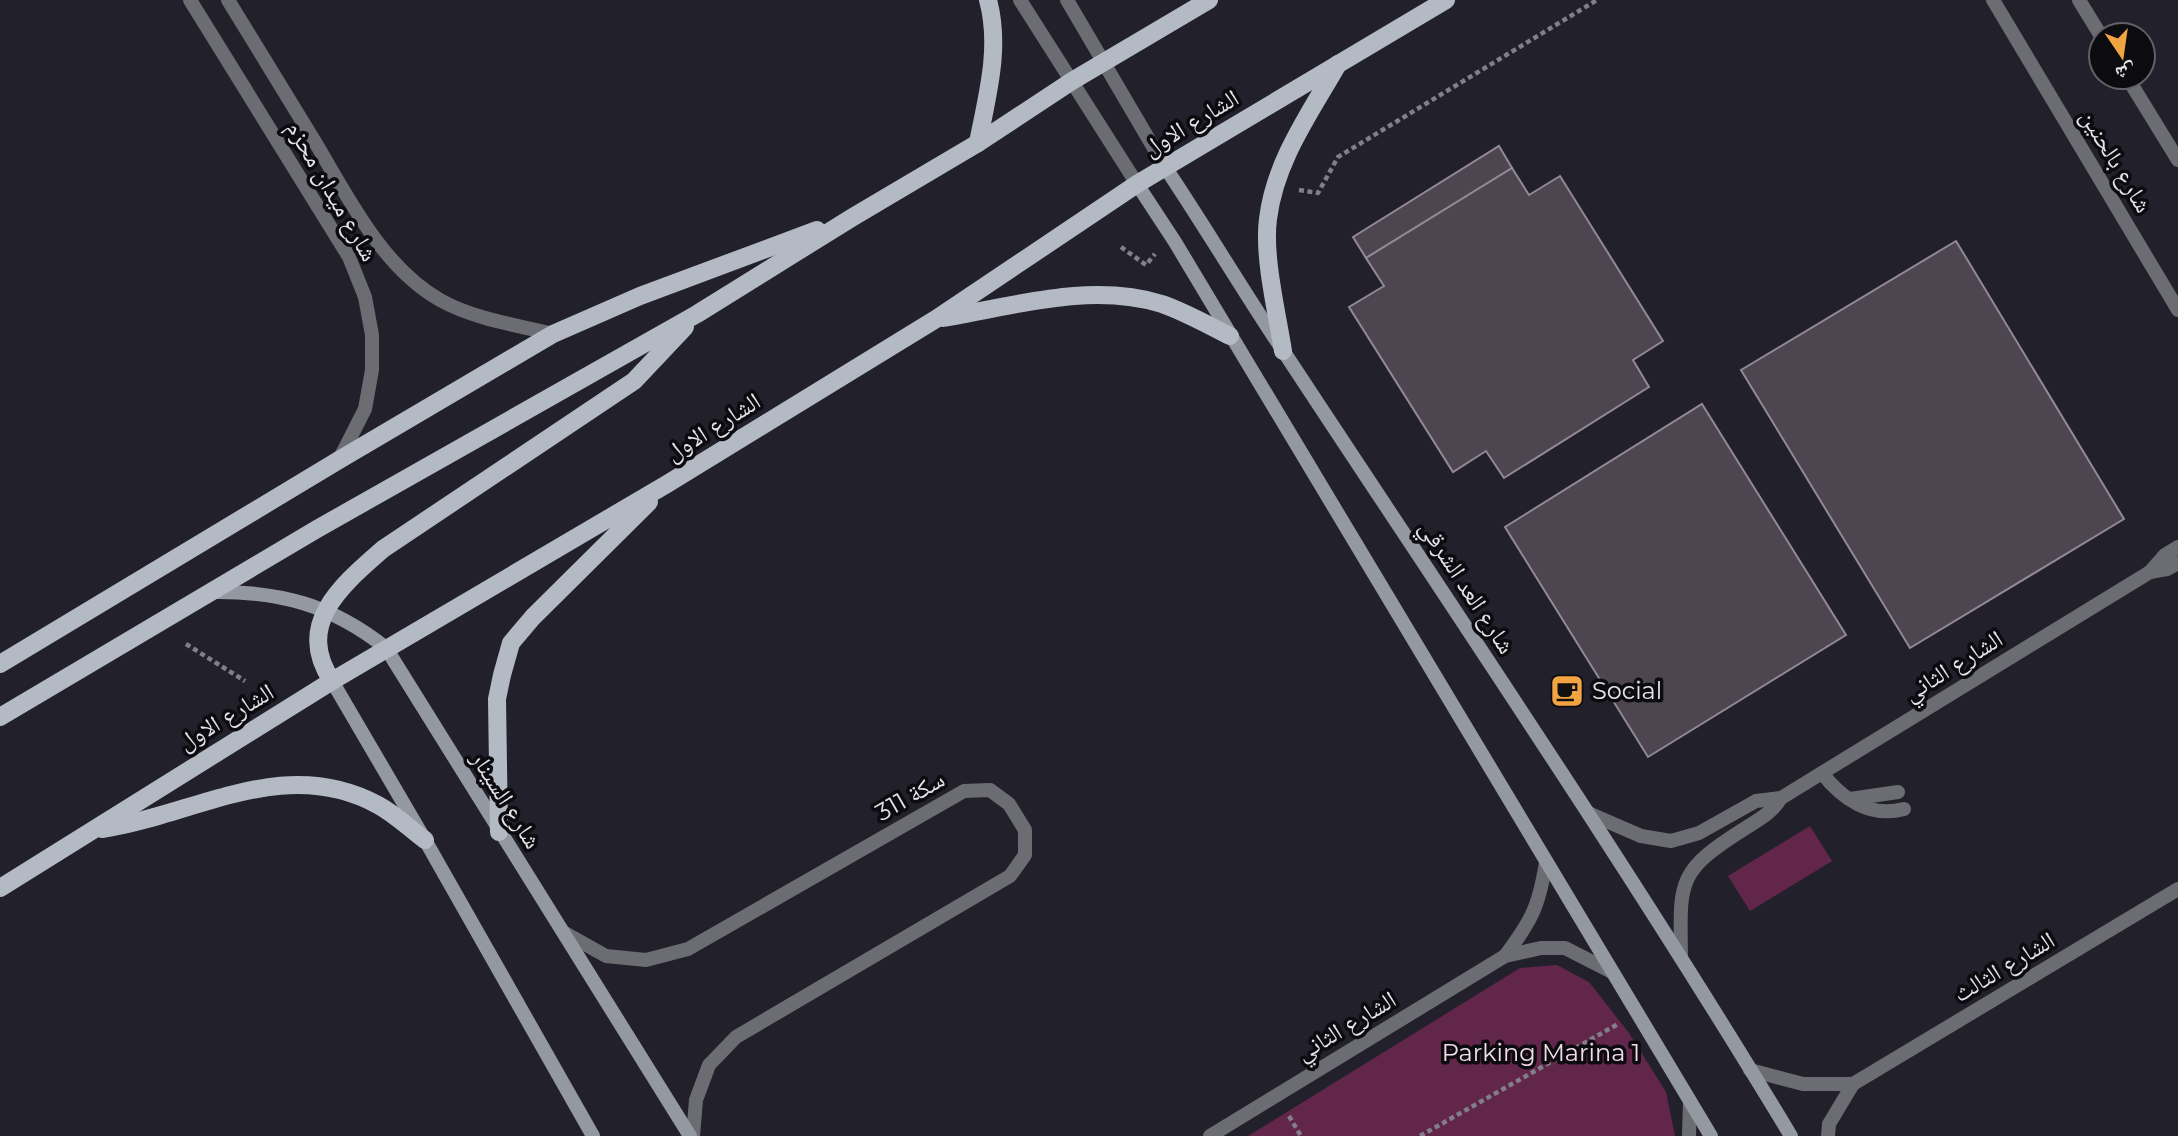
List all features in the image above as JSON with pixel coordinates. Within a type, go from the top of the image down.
[{"type":"main road","points":[[978,143],[995,49],[988,0]]},
{"type":"main road","points":[[0,717],[317,529],[697,314],[978,143],[1072,81],[1209,0]]},
{"type":"main road","name":"الشارع الاول","points":[[0,888],[386,648],[667,484],[936,319],[1137,184],[1446,0]]},
{"type":"main road","points":[[1283,351],[1267,221],[1274,187],[1286,156],[1338,64]]},
{"type":"main road","points":[[0,664],[552,334],[640,296],[853,217]]},
{"type":"main road","points":[[936,319],[1077,294],[1112,294],[1163,305],[1230,336]]},
{"type":"main road","points":[[332,681],[318,654],[318,631],[325,610],[351,578],[383,549],[634,381],[697,314]]},
{"type":"main road","points":[[499,832],[498,699],[511,643],[533,617],[667,484]]},
{"type":"main road","points":[[95,830],[131,824],[240,791],[276,784],[307,784],[349,794],[378,805],[425,840]]},
{"type":"street","name":"شارع ميدان محزم","points":[[190,0],[349,257],[365,297],[372,335],[372,370],[365,409],[339,460]]},
{"type":"street","name":"شارع ميدان محزم","points":[[228,0],[358,214],[388,254],[412,280],[439,300],[466,312],[552,334]]},
{"type":"street","points":[[1020,0],[1175,242],[1710,1136]]},
{"type":"street","name":"شارع العد الشرقي","points":[[1067,0],[1165,167],[1588,813],[1791,1136]]},
{"type":"street","name":"شارع بالحنين","points":[[1993,0],[2178,310]]},
{"type":"street","points":[[2079,0],[2092,21]]},
{"type":"street","points":[[2136,91],[2178,160]]},
{"type":"street","name":"الشارع الثاني","points":[[1588,813],[1641,836],[1671,841],[1699,833],[1756,802],[1780,798],[2150,572],[2165,555],[2178,547]]},
{"type":"street","name":"الشارع الثاني","points":[[2150,572],[2167,569],[2178,563]]},
{"type":"street","name":"شارع السينار","points":[[210,592],[249,592],[288,597],[347,620],[386,648],[691,1136]]},
{"type":"street","points":[[332,681],[593,1136]]},
{"type":"street","points":[[1822,773],[1839,792],[1869,810],[1892,812],[1903,808]]},
{"type":"street","name":"سكة 311","points":[[565,933],[606,956],[646,960],[688,950],[964,791],[990,790],[1009,804],[1025,830],[1025,855],[1010,876],[736,1037],[709,1065],[696,1100],[691,1136]]},
{"type":"street","points":[[1850,799],[1898,792]]},
{"type":"street","name":"الشارع الثاني","points":[[1681,958],[1680,904],[1686,880],[1692,869],[1709,851],[1763,818],[1776,806],[1780,798]]},
{"type":"street","name":"الشارع الثاني","points":[[1505,956],[1529,925],[1541,893],[1546,862]]},
{"type":"street","name":"الشارع الثالث","points":[[1828,1136],[1829,1124],[1853,1084],[2178,889]]},
{"type":"street","name":"الشارع الثاني","points":[[1210,1136],[1505,956],[1541,948],[1565,948],[1612,972]]},
{"type":"street","points":[[1750,1070],[1802,1084],[1853,1084]]},
{"type":"street","points":[[1689,1136],[1690,1102]]},
{"type":"path","points":[[1274,187],[1318,193],[1338,157],[1597,0]]},
{"type":"path","points":[[1121,247],[1146,265],[1155,254]]},
{"type":"path","points":[[186,644],[245,681]]},
{"type":"path","points":[[1420,1136],[1637,1013]]},
{"type":"green space","points":[[1810,826],[1832,861],[1750,911],[1728,876]]},
{"type":"green space","name":"Parking Marina 1","points":[[1557,965],[1589,982],[1629,1033],[1666,1092],[1675,1136],[1248,1136],[1520,968]]},
{"type":"building","points":[[1499,146],[1512,168],[1366,258],[1353,237]]},
{"type":"building","points":[[1512,168],[1529,195],[1560,176],[1663,341],[1633,360],[1649,387],[1504,478],[1486,451],[1453,472],[1349,307],[1384,286],[1366,258]]},
{"type":"building","points":[[1956,241],[2124,519],[1910,648],[1741,370]]},
{"type":"building","points":[[1702,404],[1846,635],[1648,757],[1505,527]]},
{"type":"place","name":"Social","points":[[1567,691]]}]
